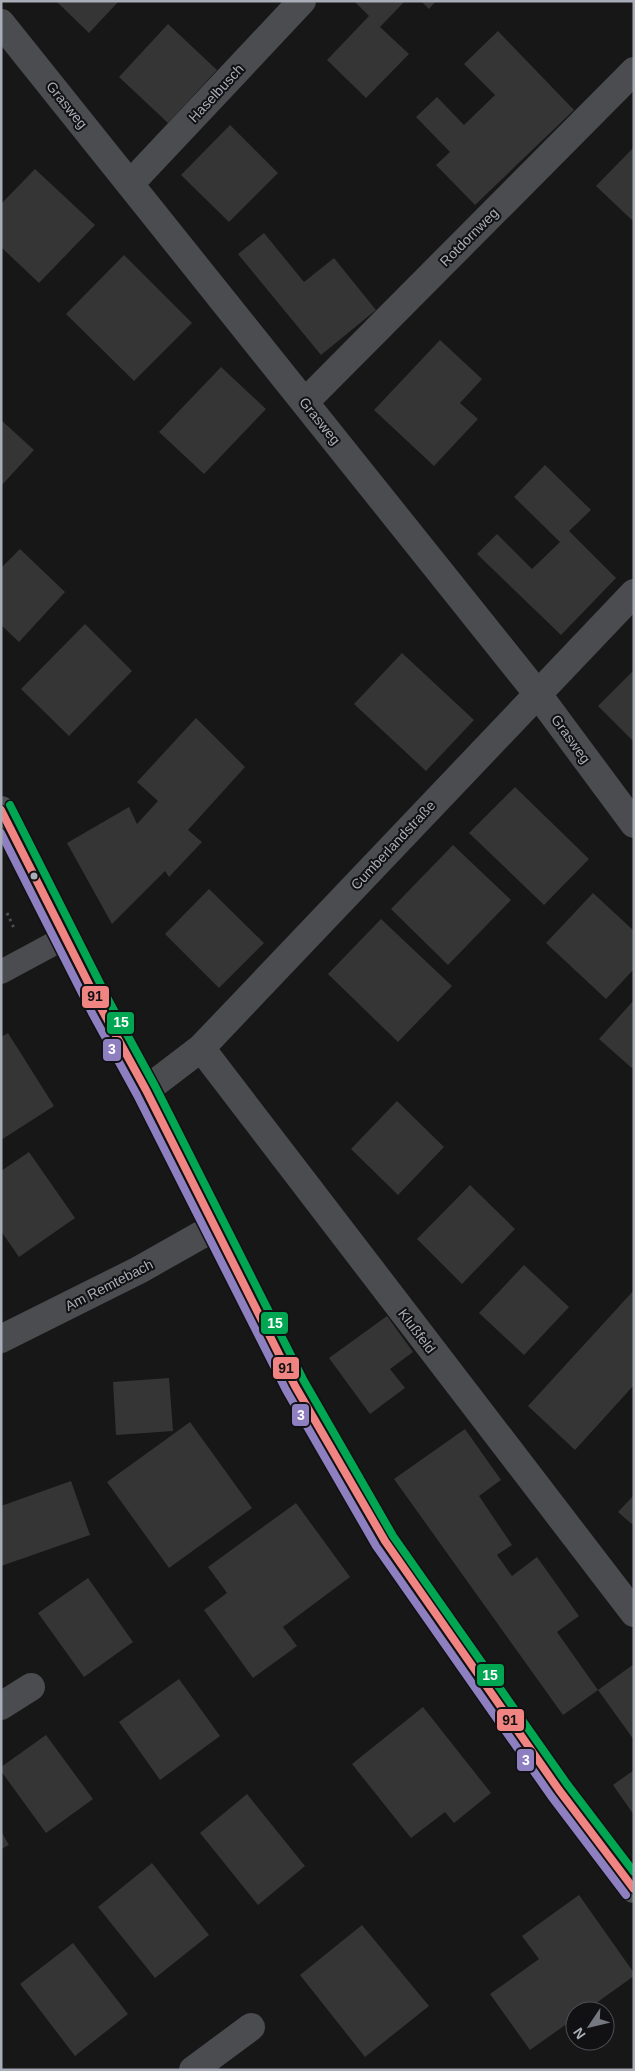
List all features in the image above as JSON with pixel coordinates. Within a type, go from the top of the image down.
[{"type":"main road","points":[[1,810],[101,1008],[146,1090],[295,1386],[385,1541],[559,1790],[634,1889]]},
{"type":"street","name":"Haselbusch","points":[[130,184],[302,1]]},
{"type":"street","name":"Grasweg","points":[[1,23],[537,693],[634,824]]},
{"type":"street","name":"Rotdornweg","points":[[305,402],[634,71]]},
{"type":"street","name":"Cumberlandstraße","points":[[146,1090],[201,1048],[634,593]]},
{"type":"street","name":"Klußfeld","points":[[201,1048],[634,1613]]},
{"type":"street","name":"Am Remtebach","points":[[1,1338],[139,1270],[215,1227]]},
{"type":"street","points":[[1,1706],[30,1687]]},
{"type":"street","points":[[193,2070],[251,2027]]},
{"type":"lane","points":[[1,972],[66,937]]},
{"type":"building","points":[[56,1],[119,1],[89,33]]},
{"type":"building","points":[[354,1],[405,1],[380,27],[409,54],[366,98],[327,60],[369,16]]},
{"type":"building","points":[[421,1],[436,1],[429,9]]},
{"type":"building","points":[[168,24],[217,70],[168,123],[119,77]]},
{"type":"building","points":[[498,31],[574,110],[475,205],[436,165],[450,152],[416,117],[437,97],[464,125],[495,95],[464,64]]},
{"type":"building","points":[[230,125],[278,173],[229,222],[181,175]]},
{"type":"building","points":[[634,147],[634,222],[596,186]]},
{"type":"building","points":[[35,169],[95,225],[39,283],[1,247],[1,204]]},
{"type":"building","points":[[264,233],[304,282],[334,258],[376,310],[321,355],[238,254]]},
{"type":"building","points":[[124,255],[192,323],[134,381],[66,314]]},
{"type":"building","points":[[440,340],[482,379],[460,403],[478,419],[434,466],[374,410]]},
{"type":"building","points":[[221,367],[266,409],[204,474],[159,432]]},
{"type":"building","points":[[1,420],[34,450],[1,486]]},
{"type":"building","points":[[545,465],[591,510],[569,531],[616,578],[561,635],[477,554],[497,534],[532,569],[560,542],[514,497]]},
{"type":"building","points":[[20,549],[65,592],[19,642],[1,625],[1,568]]},
{"type":"building","points":[[85,624],[132,671],[69,736],[21,689]]},
{"type":"building","points":[[402,653],[474,720],[426,771],[354,704]]},
{"type":"building","points":[[634,670],[634,742],[598,706]]},
{"type":"building","points":[[196,718],[245,767],[188,830],[202,842],[169,877],[165,871],[112,924],[67,843],[129,807],[137,824],[158,801],[137,782]]},
{"type":"building","points":[[515,787],[589,859],[544,905],[469,833]]},
{"type":"building","points":[[453,845],[511,900],[448,965],[391,909]]},
{"type":"building","points":[[209,889],[264,943],[219,988],[165,934]]},
{"type":"building","points":[[593,893],[634,931],[634,969],[606,999],[546,943]]},
{"type":"building","points":[[381,919],[452,986],[398,1042],[328,974]]},
{"type":"building","points":[[634,1000],[634,1070],[599,1039]]},
{"type":"building","points":[[8,1033],[54,1106],[1,1140],[1,1037]]},
{"type":"building","points":[[397,1101],[444,1147],[398,1195],[351,1149]]},
{"type":"building","points":[[29,1152],[75,1218],[19,1257],[1,1231],[1,1171]]},
{"type":"building","points":[[470,1185],[515,1229],[462,1284],[417,1239]]},
{"type":"building","points":[[524,1265],[569,1307],[524,1355],[479,1313]]},
{"type":"building","points":[[634,1290],[634,1385],[575,1450],[528,1406]]},
{"type":"building","points":[[387,1316],[413,1352],[390,1369],[405,1388],[370,1414],[329,1358]]},
{"type":"building","points":[[169,1378],[173,1431],[116,1435],[113,1382]]},
{"type":"building","points":[[190,1422],[252,1508],[169,1568],[107,1482]]},
{"type":"building","points":[[465,1429],[501,1480],[479,1496],[512,1545],[497,1555],[512,1576],[537,1557],[579,1616],[557,1632],[598,1690],[563,1715],[394,1479]]},
{"type":"building","points":[[71,1481],[90,1535],[1,1566],[1,1506]]},
{"type":"building","points":[[634,1495],[634,1526],[618,1512]]},
{"type":"building","points":[[296,1503],[350,1577],[283,1627],[297,1646],[253,1678],[204,1610],[227,1593],[208,1567]]},
{"type":"building","points":[[88,1578],[133,1642],[84,1677],[38,1613]]},
{"type":"building","points":[[634,1664],[634,1740],[598,1690]]},
{"type":"building","points":[[179,1679],[220,1736],[160,1780],[119,1722]]},
{"type":"building","points":[[423,1707],[491,1793],[454,1823],[445,1812],[411,1838],[352,1764]]},
{"type":"building","points":[[46,1735],[93,1799],[46,1833],[1,1771],[1,1767]]},
{"type":"building","points":[[634,1770],[634,1815],[613,1785]]},
{"type":"building","points":[[247,1794],[305,1866],[258,1905],[200,1833]]},
{"type":"building","points":[[1,1831],[9,1845],[1,1849]]},
{"type":"building","points":[[152,1863],[209,1935],[155,1978],[98,1907]]},
{"type":"building","points":[[579,1895],[634,1973],[634,1976],[599,2001],[565,2001],[565,2025],[530,2050],[490,1994],[539,1959],[522,1936]]},
{"type":"building","points":[[362,1925],[429,2006],[365,2057],[300,1975]]},
{"type":"building","points":[[73,1943],[128,2014],[75,2056],[20,1984]]},
{"type":"transit line","name":"15","points":[[10,805],[304,1381],[393,1536],[567,1784],[634,1872]]},
{"type":"transit line","name":"91","points":[[1,810],[101,1008],[146,1090],[295,1386],[385,1541],[559,1790],[634,1889]]},
{"type":"transit line","name":"3","points":[[1,833],[92,1013],[137,1095],[286,1390],[376,1546],[551,1796],[626,1895]]}]
